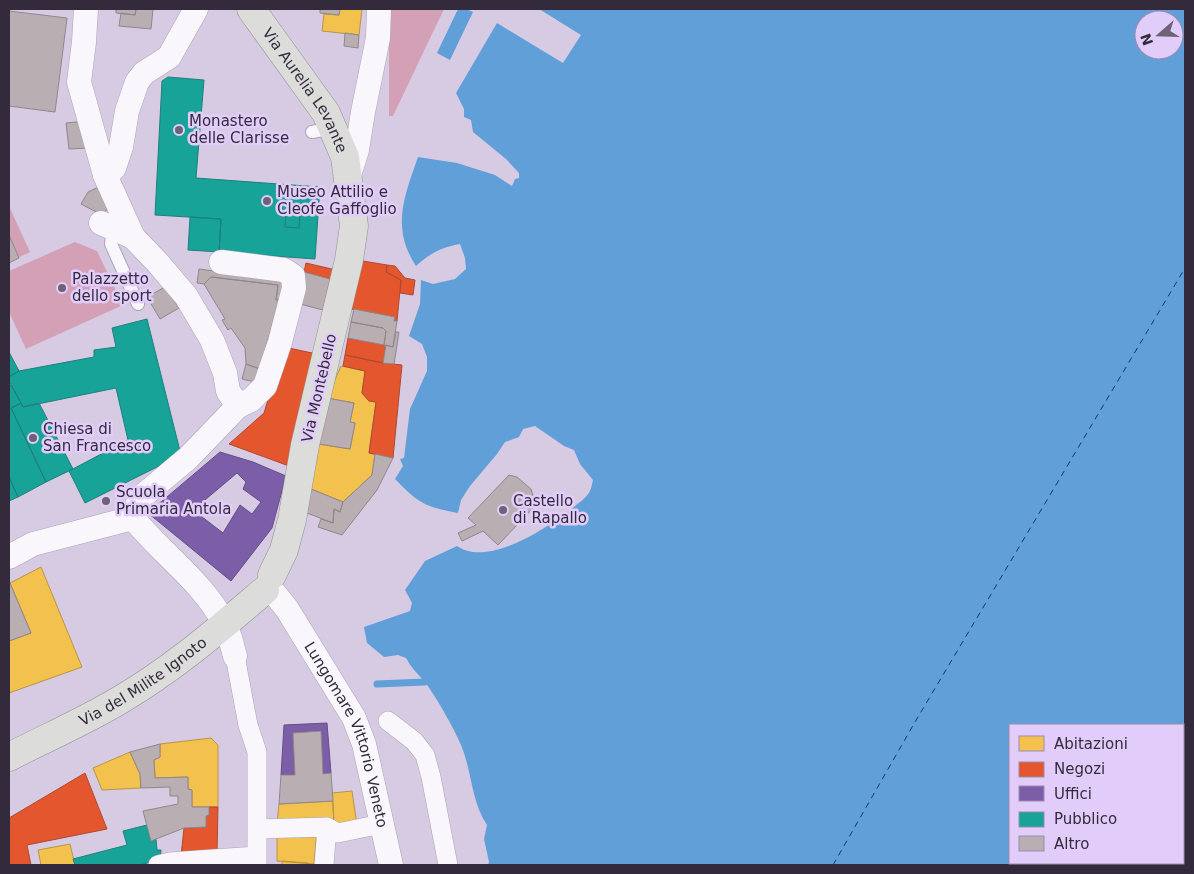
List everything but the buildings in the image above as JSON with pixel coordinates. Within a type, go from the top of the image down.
[{"type":"main road","name":"Via Aurelia Levante","points":[[251,9],[326,113],[322,130],[345,157],[354,226]]},
{"type":"main road","name":"Via Montebello","points":[[277,590],[305,446],[349,260],[354,226]]},
{"type":"main road","name":"Via del Milite Ignoto","points":[[9,757],[120,700],[167,670],[225,624],[277,590]]},
{"type":"street","points":[[86,9],[79,82],[105,175],[117,230],[157,262],[186,296],[212,340],[225,373],[228,391],[238,406]]},
{"type":"street","points":[[105,175],[114,168],[121,147],[127,111],[137,82],[144,73],[169,57],[196,9]]},
{"type":"street","points":[[348,175],[357,150],[378,38],[379,9]]},
{"type":"street","points":[[133,518],[139,499],[188,458],[238,406],[251,400],[265,386],[280,342],[294,288],[293,276],[284,270],[221,262]]},
{"type":"street","points":[[9,557],[33,544],[133,518]]},
{"type":"street","points":[[133,518],[205,594],[225,624],[235,656],[248,725],[257,752],[257,860],[170,862],[158,865]]},
{"type":"street","name":"Lungomare Vittorio Veneto","points":[[277,590],[354,718],[364,744],[391,865]]},
{"type":"street","points":[[388,721],[414,741],[425,755],[448,865]]},
{"type":"street","points":[[257,829],[327,828],[338,833],[381,824]]},
{"type":"street","points":[[324,865],[327,828]]},
{"type":"lane","points":[[117,230],[112,236],[111,244],[138,304]]},
{"type":"shaded area","points":[[389,9],[444,9],[393,116],[389,116]]},
{"type":"shaded area","points":[[9,206],[30,252],[9,262]]},
{"type":"shaded area","name":"Palazzetto dello sport","points":[[75,242],[97,251],[123,305],[26,349],[9,312],[9,271]]},
{"type":"water","points":[[458,9],[466,9],[473,12],[450,60],[437,53]]},
{"type":"water","points":[[539,9],[1185,9],[1185,865],[488,865],[484,839],[487,825],[478,806],[465,755],[454,730],[425,682],[406,658],[398,655],[384,657],[367,643],[364,627],[410,611],[412,603],[405,590],[425,561],[457,546],[470,551],[485,552],[501,549],[518,542],[550,525],[585,498],[589,493],[593,480],[580,464],[574,450],[564,446],[535,426],[523,429],[519,437],[505,442],[470,486],[461,500],[458,513],[437,509],[423,503],[410,494],[395,479],[403,466],[400,459],[404,458],[410,409],[427,371],[427,357],[422,344],[409,336],[420,304],[421,280],[433,284],[455,279],[466,269],[465,258],[460,244],[436,252],[416,266],[408,252],[404,239],[402,212],[408,186],[418,157],[457,163],[495,175],[512,186],[515,179],[519,178],[519,173],[506,159],[473,132],[471,120],[464,117],[464,109],[456,93],[497,23],[563,63],[581,35]]},
{"type":"waterway","points":[[377,684],[425,682]]},
{"type":"ferry route","points":[[833,865],[915,722],[1185,268]]},
{"type":"place","name":"Monastero delle Clarisse","points":[[179,130]]},
{"type":"place","name":"Museo Attilio e Cleofe Gaffoglio","points":[[267,201]]},
{"type":"place","name":"Palazzetto dello sport","points":[[62,288]]},
{"type":"place","name":"Chiesa di San Francesco","points":[[33,438]]},
{"type":"place","name":"Scuola Primaria Antola","points":[[106,501]]},
{"type":"place","name":"Castello di Rapallo","points":[[503,510]]}]
